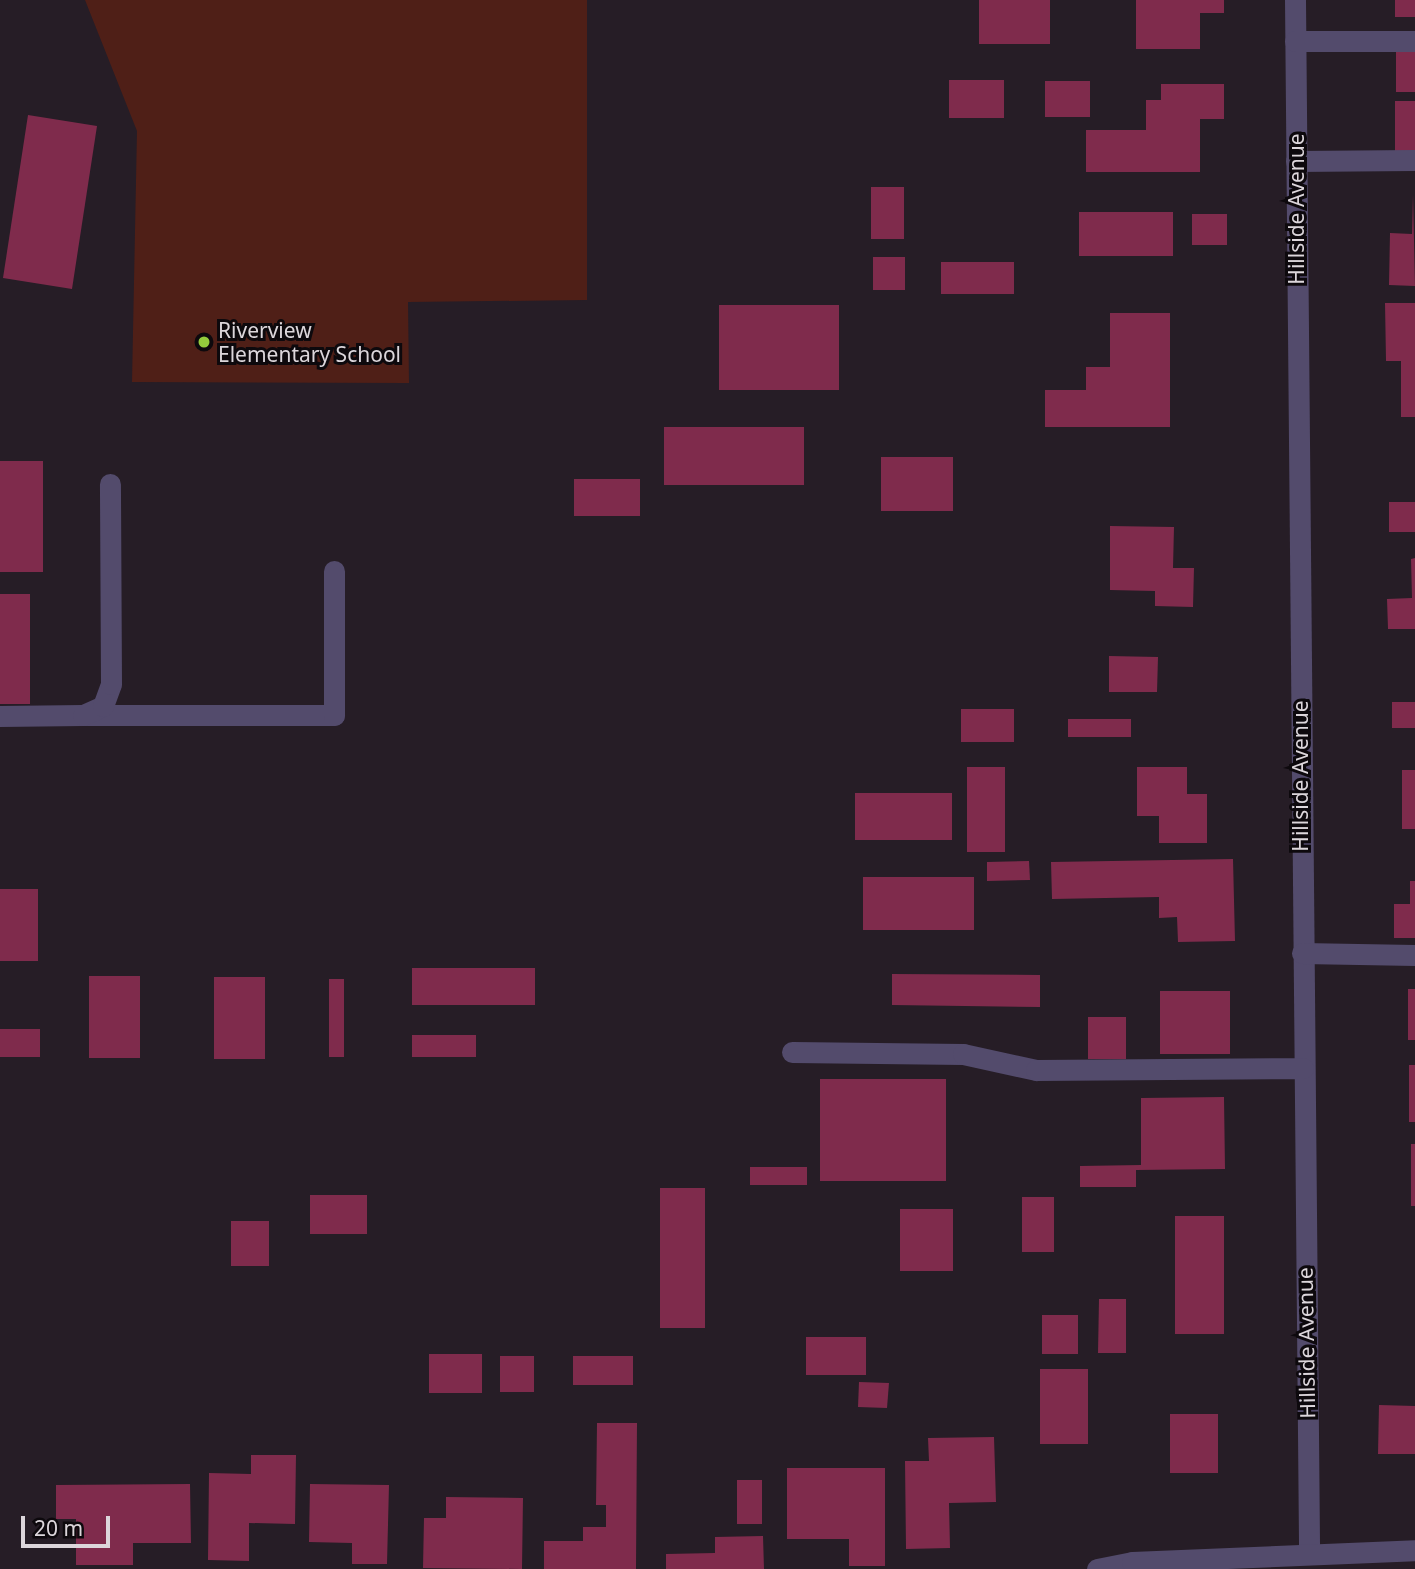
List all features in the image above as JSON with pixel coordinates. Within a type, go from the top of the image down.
[{"type":"street","name":"Hillside Avenue","points":[[1295,0],[1309,1552]]},
{"type":"street","points":[[1295,41],[1415,41]]},
{"type":"street","points":[[1296,161],[1415,160]]},
{"type":"street","points":[[83,715],[103,706],[111,684],[110,484]]},
{"type":"street","points":[[0,716],[334,715],[334,571]]},
{"type":"street","points":[[1302,953],[1415,955]]},
{"type":"street","points":[[792,1052],[963,1054],[1036,1070],[1303,1068]]},
{"type":"street","points":[[1097,1569],[1132,1562],[1309,1552],[1415,1550]]},
{"type":"shaded area","points":[[85,0],[587,0],[587,300],[408,302],[409,383],[132,382],[137,131]]},
{"type":"building","points":[[979,0],[1050,0],[1050,44],[979,44]]},
{"type":"building","points":[[1136,0],[1224,0],[1224,13],[1200,13],[1200,49],[1136,49]]},
{"type":"building","points":[[1395,0],[1415,0],[1415,17],[1395,17]]},
{"type":"building","points":[[1396,50],[1415,50],[1415,92],[1396,92]]},
{"type":"building","points":[[949,80],[1004,80],[1004,118],[949,118]]},
{"type":"building","points":[[1045,81],[1090,81],[1090,117],[1045,117]]},
{"type":"building","points":[[1161,84],[1224,84],[1224,119],[1200,119],[1200,172],[1086,172],[1086,130],[1146,130],[1146,100],[1161,100]]},
{"type":"building","points":[[1395,101],[1415,101],[1415,158],[1395,158]]},
{"type":"building","points":[[28,115],[97,126],[72,289],[3,278]]},
{"type":"building","points":[[871,187],[904,187],[904,239],[871,239]]},
{"type":"building","points":[[1413,194],[1415,286],[1389,285],[1390,233],[1412,234]]},
{"type":"building","points":[[1079,212],[1173,212],[1173,256],[1079,256]]},
{"type":"building","points":[[1192,214],[1227,214],[1227,245],[1192,245]]},
{"type":"building","points":[[873,257],[905,257],[905,290],[873,290]]},
{"type":"building","points":[[941,262],[1014,262],[1014,294],[941,294]]},
{"type":"building","points":[[1385,303],[1415,303],[1415,417],[1401,417],[1401,361],[1386,361]]},
{"type":"building","points":[[719,305],[839,305],[839,390],[719,390]]},
{"type":"building","points":[[1110,313],[1170,313],[1170,427],[1045,427],[1045,390],[1086,390],[1086,367],[1110,367]]},
{"type":"building","points":[[664,427],[804,427],[804,485],[664,485]]},
{"type":"building","points":[[881,457],[953,457],[953,511],[881,511]]},
{"type":"building","points":[[0,461],[43,461],[43,572],[0,572]]},
{"type":"building","points":[[574,479],[640,479],[640,516],[574,516]]},
{"type":"building","points":[[1389,502],[1415,502],[1415,532],[1389,532]]},
{"type":"building","points":[[1110,526],[1174,527],[1173,568],[1194,568],[1193,607],[1155,606],[1155,591],[1110,590]]},
{"type":"building","points":[[1415,558],[1415,629],[1388,629],[1387,599],[1412,598],[1411,559]]},
{"type":"building","points":[[0,594],[30,594],[30,704],[0,704]]},
{"type":"building","points":[[1109,656],[1158,657],[1157,692],[1109,692]]},
{"type":"building","points":[[1392,702],[1415,702],[1415,728],[1392,728]]},
{"type":"building","points":[[961,709],[1014,709],[1014,742],[961,742]]},
{"type":"building","points":[[1068,719],[1131,719],[1131,737],[1068,737]]},
{"type":"building","points":[[967,767],[1005,767],[1005,852],[967,852]]},
{"type":"building","points":[[1137,767],[1187,767],[1187,794],[1207,794],[1207,843],[1159,843],[1159,816],[1137,816]]},
{"type":"building","points":[[1402,770],[1415,770],[1415,829],[1402,829]]},
{"type":"building","points":[[855,793],[952,793],[952,840],[855,840]]},
{"type":"building","points":[[1233,859],[1235,941],[1178,942],[1177,917],[1159,918],[1159,897],[1052,899],[1051,862]]},
{"type":"building","points":[[1029,861],[1030,880],[987,881],[987,862]]},
{"type":"building","points":[[863,877],[974,877],[974,930],[863,930]]},
{"type":"building","points":[[1410,881],[1415,881],[1415,938],[1394,938],[1394,904],[1410,904]]},
{"type":"building","points":[[0,889],[38,889],[38,961],[0,961]]},
{"type":"building","points":[[412,968],[535,968],[535,1005],[412,1005]]},
{"type":"building","points":[[892,974],[1040,975],[1040,1007],[892,1005]]},
{"type":"building","points":[[89,976],[140,976],[140,1058],[89,1058]]},
{"type":"building","points":[[214,977],[265,977],[265,1059],[214,1059]]},
{"type":"building","points":[[329,979],[344,979],[344,1057],[329,1057]]},
{"type":"building","points":[[1408,989],[1415,989],[1415,1040],[1408,1040]]},
{"type":"building","points":[[1160,991],[1230,991],[1230,1054],[1160,1054]]},
{"type":"building","points":[[1088,1017],[1126,1017],[1126,1059],[1088,1059]]},
{"type":"building","points":[[0,1029],[40,1029],[40,1057],[0,1057]]},
{"type":"building","points":[[412,1035],[476,1035],[476,1057],[412,1057]]},
{"type":"building","points":[[1409,1065],[1415,1065],[1415,1122],[1409,1122]]},
{"type":"building","points":[[820,1079],[946,1079],[946,1181],[820,1181]]},
{"type":"building","points":[[1224,1097],[1225,1169],[1136,1170],[1136,1187],[1080,1187],[1080,1166],[1141,1165],[1141,1098]]},
{"type":"building","points":[[1411,1144],[1415,1144],[1415,1206],[1411,1206]]},
{"type":"building","points":[[750,1167],[807,1167],[807,1185],[750,1185]]},
{"type":"building","points":[[660,1188],[705,1188],[705,1328],[660,1328]]},
{"type":"building","points":[[310,1195],[367,1195],[367,1234],[310,1234]]},
{"type":"building","points":[[1022,1197],[1054,1197],[1054,1252],[1022,1252]]},
{"type":"building","points":[[900,1209],[953,1209],[953,1271],[900,1271]]},
{"type":"building","points":[[1175,1216],[1224,1216],[1224,1334],[1175,1334]]},
{"type":"building","points":[[231,1221],[269,1221],[269,1266],[231,1266]]},
{"type":"building","points":[[1099,1299],[1126,1299],[1126,1353],[1098,1353]]},
{"type":"building","points":[[1042,1315],[1078,1315],[1078,1354],[1042,1354]]},
{"type":"building","points":[[806,1337],[866,1337],[866,1375],[806,1375]]},
{"type":"building","points":[[429,1354],[482,1354],[482,1393],[429,1393]]},
{"type":"building","points":[[500,1356],[534,1356],[534,1392],[500,1392]]},
{"type":"building","points":[[573,1356],[633,1356],[633,1385],[573,1385]]},
{"type":"building","points":[[1040,1369],[1088,1369],[1088,1444],[1040,1444]]},
{"type":"building","points":[[859,1382],[889,1383],[887,1408],[858,1407]]},
{"type":"building","points":[[1379,1405],[1415,1406],[1415,1454],[1378,1454]]},
{"type":"building","points":[[1170,1414],[1218,1414],[1218,1473],[1170,1473]]},
{"type":"building","points":[[597,1423],[637,1423],[636,1569],[544,1569],[544,1541],[583,1541],[583,1527],[606,1527],[606,1505],[596,1505]]},
{"type":"building","points":[[994,1437],[996,1502],[949,1503],[950,1548],[906,1549],[905,1461],[929,1461],[928,1438]]},
{"type":"building","points":[[251,1455],[296,1455],[295,1524],[249,1523],[249,1561],[208,1560],[209,1473],[251,1474]]},
{"type":"building","points":[[787,1468],[885,1468],[885,1566],[849,1566],[849,1539],[787,1539]]},
{"type":"building","points":[[737,1480],[762,1480],[762,1524],[737,1524]]},
{"type":"building","points":[[190,1484],[191,1543],[133,1543],[133,1565],[76,1565],[76,1519],[56,1519],[56,1485]]},
{"type":"building","points":[[310,1484],[389,1485],[387,1564],[352,1564],[352,1543],[309,1542]]},
{"type":"building","points":[[446,1497],[523,1498],[522,1569],[423,1568],[424,1518],[446,1518]]},
{"type":"building","points":[[763,1536],[764,1569],[666,1569],[666,1554],[715,1553],[715,1537]]},
{"type":"place","name":"Riverview Elementary School","points":[[204,342]]}]
